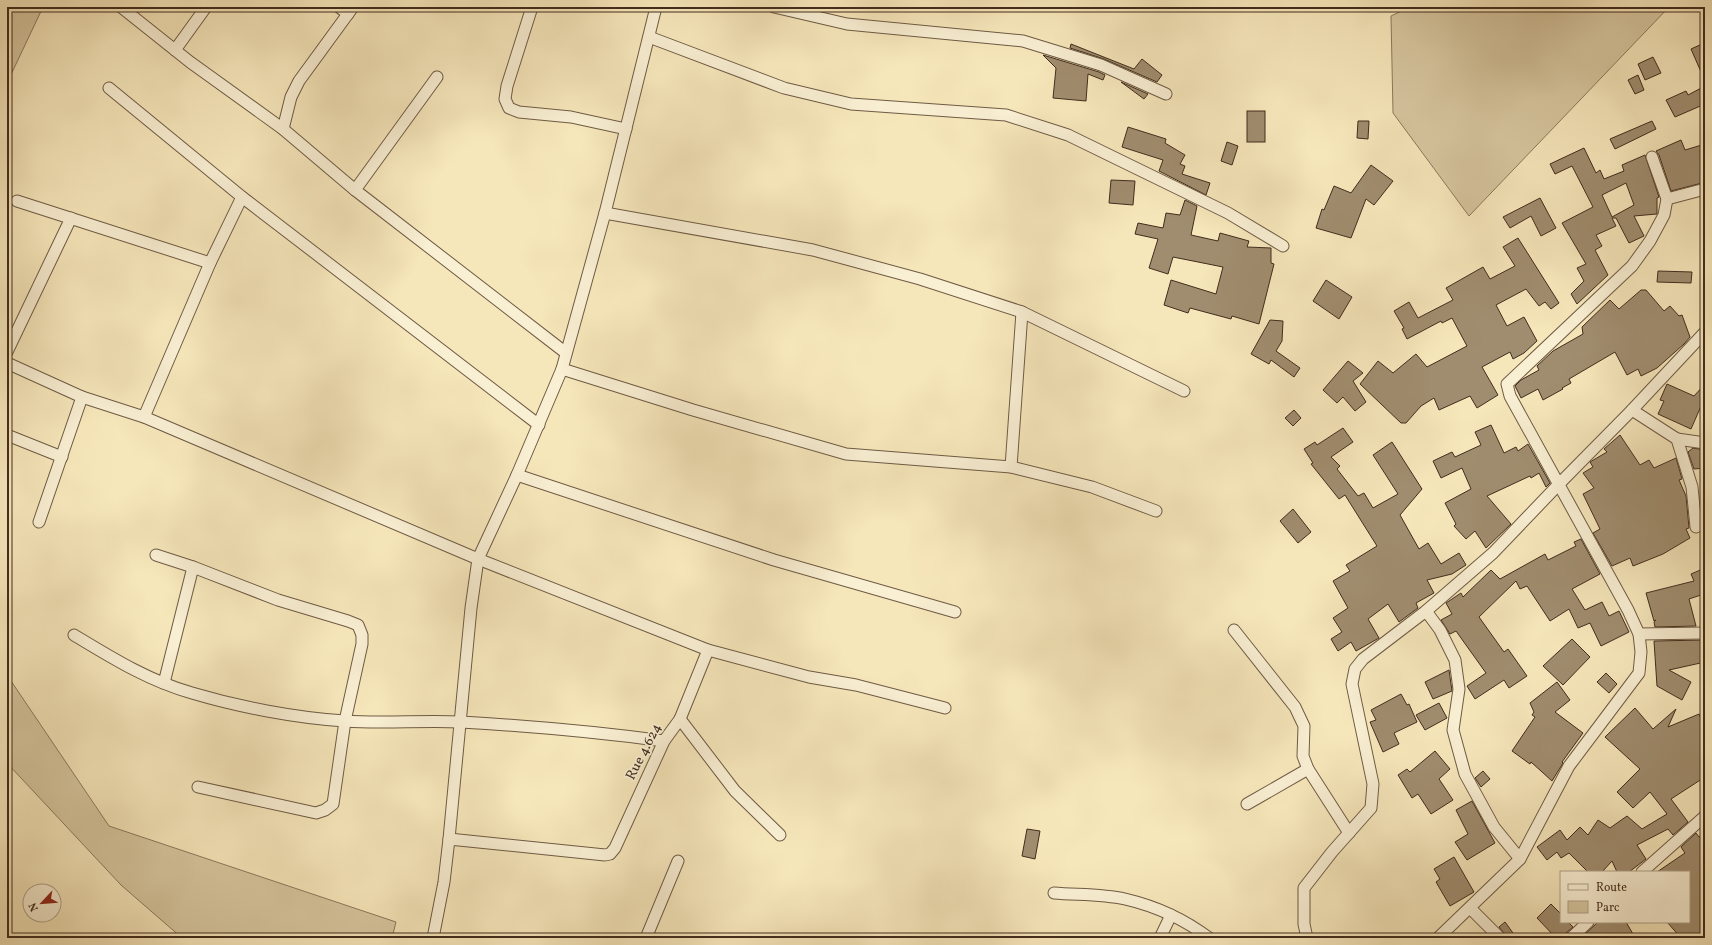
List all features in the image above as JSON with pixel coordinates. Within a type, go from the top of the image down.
[{"type":"street","points":[[121,7],[175,50],[283,129],[355,190],[566,353]]},
{"type":"street","points":[[175,50],[206,7]]},
{"type":"street","points":[[283,129],[291,97],[300,81],[350,10],[339,7]]},
{"type":"street","points":[[532,7],[507,86],[505,99],[508,108],[519,112],[571,117],[626,129]]},
{"type":"street","points":[[774,7],[847,24],[1023,41],[1101,65],[1166,94]]},
{"type":"street","points":[[433,938],[444,882],[471,608],[478,559],[518,475],[562,369],[605,213],[649,37],[653,8]]},
{"type":"street","points":[[649,37],[784,88],[851,104],[1006,115],[1068,135],[1228,213],[1283,246]]},
{"type":"street","points":[[355,190],[437,77]]},
{"type":"street","points":[[108,88],[242,197],[539,425]]},
{"type":"street","points":[[1438,938],[1520,859],[1569,766],[1639,673],[1641,652],[1639,634],[1628,610],[1510,396],[1507,384],[1632,266],[1650,242],[1664,215],[1667,199],[1652,157]]},
{"type":"street","points":[[1667,199],[1705,189]]},
{"type":"street","points":[[144,418],[210,263],[242,197]]},
{"type":"street","points":[[17,200],[210,263]]},
{"type":"street","points":[[605,213],[813,250],[920,279],[1022,312],[1184,391]]},
{"type":"street","points":[[7,352],[71,218]]},
{"type":"street","points":[[1011,467],[1022,312]]},
{"type":"street","points":[[1307,938],[1304,924],[1304,888],[1371,808],[1373,784],[1352,684],[1355,669],[1363,659],[1426,611],[1493,553],[1558,484],[1632,410],[1705,332]]},
{"type":"street","points":[[7,363],[82,397],[144,418],[478,559],[708,650],[809,677],[856,685],[945,708]]},
{"type":"street","points":[[562,369],[701,413],[846,454],[1011,467],[1092,487],[1156,511]]},
{"type":"street","points":[[38,522],[82,397]]},
{"type":"street","points":[[1632,410],[1677,439],[1705,443]]},
{"type":"street","points":[[7,435],[62,457]]},
{"type":"street","points":[[1677,439],[1692,487],[1696,527]]},
{"type":"street","points":[[518,475],[774,560],[955,612]]},
{"type":"street","points":[[156,555],[193,567],[278,600],[358,625],[362,634],[362,644],[345,721],[333,804],[325,810],[316,812],[198,787]]},
{"type":"street","points":[[164,683],[193,567]]},
{"type":"street","points":[[1426,611],[1440,630],[1455,660],[1459,689],[1453,730],[1465,774],[1494,827],[1520,859]]},
{"type":"street","points":[[1234,630],[1295,707],[1304,726],[1303,756],[1308,769],[1349,833]]},
{"type":"street","points":[[1639,634],[1705,633]]},
{"type":"street","points":[[74,635],[132,670],[164,683],[192,693],[282,713],[345,721],[459,722],[580,730],[664,741]]},
{"type":"street","name":"Rue 4.624","points":[[449,839],[605,856],[610,854],[615,848],[664,741],[680,719],[708,650]]},
{"type":"street","points":[[680,719],[735,791],[780,836]]},
{"type":"street","points":[[1247,804],[1308,769]]},
{"type":"street","points":[[1643,871],[1705,816]]},
{"type":"street","points":[[646,938],[678,861]]},
{"type":"street","points":[[1054,893],[1124,899],[1171,915],[1192,925],[1209,938]]},
{"type":"street","points":[[1470,908],[1500,938]]},
{"type":"street","points":[[1160,938],[1171,915]]},
{"type":"street","points":[[1571,938],[1587,923]]},
{"type":"green space","points":[[7,7],[43,7],[7,83]]},
{"type":"green space","points":[[1410,7],[1669,7],[1469,216],[1393,113],[1391,16]]},
{"type":"green space","points":[[7,675],[109,826],[396,922],[392,938],[182,938],[121,885],[7,763]]},
{"type":"building","points":[[1071,44],[1134,69],[1142,59],[1162,75],[1157,82],[1104,59],[1070,48]]},
{"type":"building","points":[[1702,44],[1705,50],[1705,81],[1691,49]]},
{"type":"building","points":[[1043,55],[1105,75],[1103,80],[1088,74],[1086,101],[1053,98],[1056,68]]},
{"type":"building","points":[[1653,57],[1661,73],[1645,80],[1638,64]]},
{"type":"building","points":[[1638,75],[1644,90],[1635,94],[1628,80]]},
{"type":"building","points":[[1121,82],[1148,94],[1144,99]]},
{"type":"building","points":[[1705,86],[1705,104],[1675,117],[1666,100],[1686,91],[1688,95]]},
{"type":"building","points":[[1247,111],[1265,111],[1265,142],[1247,142]]},
{"type":"building","points":[[1358,121],[1369,121],[1368,139],[1357,138]]},
{"type":"building","points":[[1652,121],[1656,129],[1615,149],[1610,139]]},
{"type":"building","points":[[1128,127],[1166,139],[1165,143],[1185,155],[1180,164],[1185,166],[1182,174],[1210,183],[1206,195],[1159,171],[1163,160],[1122,147]]},
{"type":"building","points":[[1681,140],[1685,150],[1705,144],[1705,178],[1701,179],[1702,183],[1671,191],[1659,155],[1656,151]]},
{"type":"building","points":[[1227,142],[1238,146],[1232,165],[1221,161]]},
{"type":"building","points":[[1584,148],[1596,173],[1600,170],[1604,179],[1624,171],[1622,165],[1645,155],[1659,197],[1657,198],[1657,214],[1634,216],[1644,236],[1629,243],[1616,218],[1612,218],[1616,226],[1596,235],[1602,246],[1595,250],[1608,275],[1577,304],[1571,294],[1584,281],[1577,268],[1586,264],[1562,223],[1593,207],[1572,166],[1555,174],[1550,164]],"holes":[[[1626,183],[1634,205],[1612,217],[1602,195]]]},
{"type":"building","points":[[1371,165],[1393,181],[1374,205],[1366,199],[1351,238],[1316,228],[1322,209],[1324,210],[1334,186],[1351,193]]},
{"type":"building","points":[[1111,180],[1135,181],[1133,205],[1109,203]]},
{"type":"building","points":[[1540,198],[1556,228],[1541,236],[1531,216],[1510,228],[1503,217]]},
{"type":"building","points":[[1185,200],[1197,206],[1191,235],[1218,241],[1220,233],[1249,241],[1247,247],[1271,248],[1271,263],[1274,264],[1259,324],[1232,316],[1231,319],[1190,308],[1188,313],[1164,305],[1171,280],[1216,294],[1223,267],[1173,257],[1168,274],[1149,268],[1158,239],[1135,234],[1138,223],[1163,228],[1166,213],[1180,215]]},
{"type":"building","points":[[1518,238],[1559,303],[1551,309],[1545,302],[1539,306],[1526,289],[1496,305],[1507,326],[1524,317],[1537,341],[1524,353],[1513,359],[1510,352],[1482,367],[1498,395],[1477,408],[1470,396],[1439,410],[1434,398],[1421,406],[1406,423],[1401,423],[1360,384],[1378,361],[1393,373],[1416,354],[1427,367],[1467,346],[1452,318],[1442,323],[1441,321],[1407,339],[1402,329],[1404,328],[1394,311],[1409,302],[1418,318],[1453,300],[1446,288],[1483,267],[1490,279],[1515,266],[1503,247]]},
{"type":"building","points":[[1658,271],[1692,272],[1691,283],[1657,282]]},
{"type":"building","points":[[1326,280],[1352,297],[1339,319],[1313,301]]},
{"type":"building","points":[[1641,290],[1646,290],[1664,311],[1670,306],[1679,316],[1682,315],[1690,337],[1684,344],[1657,368],[1641,376],[1638,369],[1627,375],[1615,352],[1569,379],[1571,383],[1543,400],[1538,389],[1521,398],[1515,386],[1521,380],[1539,370],[1537,366],[1553,351],[1583,334],[1582,327],[1610,300],[1619,309]]},
{"type":"building","points":[[1270,320],[1283,321],[1282,341],[1276,351],[1300,368],[1294,377],[1271,360],[1269,364],[1251,354]]},
{"type":"building","points":[[1348,361],[1363,373],[1353,381],[1366,402],[1355,411],[1343,397],[1337,403],[1323,390]]},
{"type":"building","points":[[1667,384],[1694,396],[1705,384],[1705,397],[1691,429],[1658,414],[1664,401],[1660,400]]},
{"type":"building","points":[[1294,410],[1301,418],[1293,426],[1285,418]]},
{"type":"building","points":[[1491,425],[1504,453],[1516,447],[1518,451],[1528,444],[1550,483],[1546,487],[1539,473],[1531,478],[1530,476],[1487,496],[1511,524],[1486,548],[1475,531],[1466,539],[1454,526],[1456,524],[1445,503],[1471,489],[1462,468],[1441,478],[1433,461],[1452,452],[1455,457],[1481,445],[1475,432]]},
{"type":"building","points":[[1343,428],[1353,442],[1331,457],[1340,466],[1337,469],[1358,496],[1364,493],[1373,508],[1398,494],[1373,455],[1392,442],[1422,489],[1400,515],[1419,549],[1428,543],[1441,564],[1459,553],[1466,565],[1452,574],[1427,580],[1434,593],[1416,603],[1418,608],[1399,622],[1388,604],[1368,619],[1379,638],[1356,651],[1351,642],[1338,651],[1331,639],[1342,632],[1333,618],[1348,608],[1333,581],[1350,571],[1346,565],[1377,546],[1345,495],[1339,499],[1311,464],[1313,463],[1304,449],[1315,442],[1317,445]]},
{"type":"building","points":[[1620,435],[1640,465],[1649,460],[1654,468],[1676,458],[1682,479],[1679,480],[1686,496],[1689,528],[1686,529],[1690,538],[1663,554],[1633,566],[1630,558],[1612,566],[1593,533],[1600,529],[1583,494],[1594,488],[1583,473],[1593,467],[1590,462],[1607,452],[1604,449]]},
{"type":"building","points":[[1693,448],[1705,450],[1705,468],[1694,469],[1688,452]]},
{"type":"building","points":[[1293,509],[1311,532],[1298,543],[1280,521]]},
{"type":"building","points":[[1581,539],[1600,574],[1572,589],[1585,610],[1602,602],[1609,616],[1619,611],[1629,632],[1601,646],[1590,623],[1578,628],[1569,609],[1550,621],[1527,586],[1520,589],[1516,581],[1479,617],[1504,652],[1508,649],[1527,676],[1509,688],[1504,680],[1475,699],[1467,686],[1486,673],[1456,631],[1450,634],[1441,620],[1452,614],[1446,603],[1461,593],[1463,597],[1491,570],[1500,579],[1545,554],[1548,560],[1576,546],[1574,542]]},
{"type":"building","points":[[1705,568],[1705,604],[1701,595],[1689,599],[1696,626],[1655,627],[1654,622],[1656,620],[1654,621],[1646,593],[1694,581],[1691,574]]},
{"type":"building","points":[[1572,639],[1590,657],[1563,685],[1543,666]]},
{"type":"building","points":[[1705,640],[1705,662],[1669,670],[1691,682],[1682,700],[1657,686],[1654,641]]},
{"type":"building","points":[[1449,670],[1452,691],[1433,699],[1425,682]]},
{"type":"building","points":[[1606,673],[1617,684],[1609,693],[1597,682]]},
{"type":"building","points":[[1557,682],[1570,700],[1555,712],[1583,733],[1562,762],[1563,763],[1552,781],[1531,762],[1530,764],[1512,751],[1535,717],[1532,715],[1534,712],[1530,703]]},
{"type":"building","points":[[1401,694],[1407,705],[1409,704],[1417,722],[1394,733],[1399,744],[1383,752],[1370,722],[1376,720],[1371,710]]},
{"type":"building","points":[[1439,703],[1447,718],[1425,730],[1416,715]]},
{"type":"building","points":[[1635,708],[1653,729],[1676,709],[1668,727],[1699,714],[1705,728],[1705,777],[1671,799],[1688,822],[1673,835],[1668,829],[1637,845],[1646,859],[1630,871],[1617,871],[1612,861],[1603,871],[1587,871],[1569,853],[1561,858],[1557,852],[1547,860],[1537,847],[1560,830],[1567,840],[1580,827],[1588,835],[1598,820],[1610,828],[1627,816],[1642,829],[1667,814],[1650,792],[1633,808],[1617,792],[1640,769],[1605,737]]},
{"type":"building","points":[[1435,751],[1450,769],[1439,779],[1453,800],[1431,814],[1418,794],[1412,798],[1398,775],[1407,769],[1410,772]]},
{"type":"building","points":[[1483,771],[1490,779],[1481,787],[1475,778]]},
{"type":"building","points":[[1472,801],[1495,843],[1467,860],[1455,842],[1468,834],[1456,810]]},
{"type":"building","points":[[1027,829],[1040,831],[1035,859],[1022,856]]},
{"type":"building","points":[[1696,833],[1699,837],[1705,834],[1705,938],[1681,938],[1668,923],[1690,923],[1690,871],[1658,871],[1685,853],[1681,847]]},
{"type":"building","points":[[1454,857],[1474,892],[1450,906],[1436,882],[1440,879],[1434,869]]},
{"type":"building","points":[[1551,904],[1560,913],[1560,923],[1569,923],[1573,927],[1566,933],[1564,938],[1556,938],[1537,918]]},
{"type":"building","points":[[1505,922],[1513,933],[1507,937],[1499,927]]},
{"type":"building","points":[[1597,923],[1627,923],[1633,934],[1626,938],[1581,938]]}]
